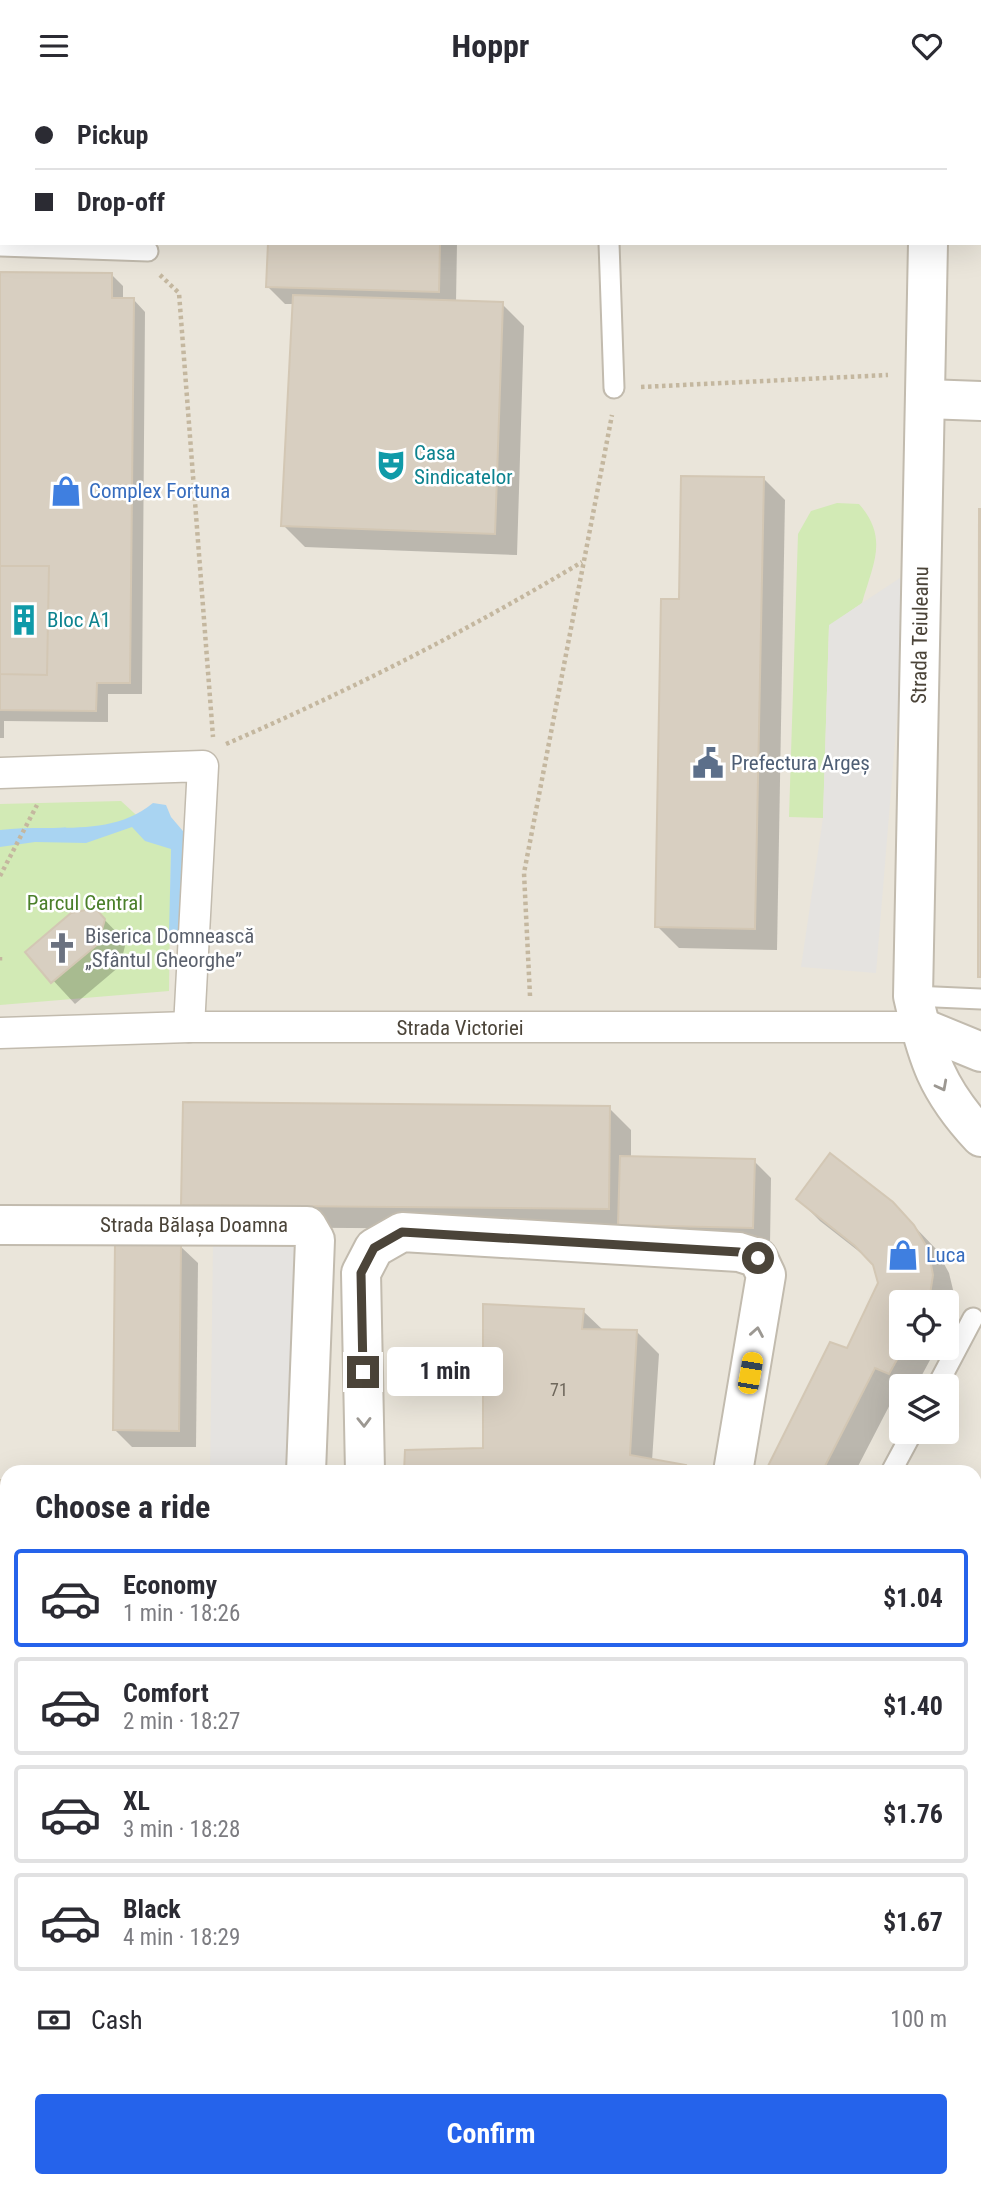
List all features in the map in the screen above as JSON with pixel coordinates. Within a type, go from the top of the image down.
[{"type":"street","name":"Strada Teiuleanu","points":[[928,245],[916,1011],[928,1059],[947,1097],[981,1137]]},
{"type":"street","points":[[926,386],[981,401]]},
{"type":"street","points":[[0,773],[203,766],[189,1027]]},
{"type":"street","points":[[916,1011],[981,1052]]},
{"type":"street","name":"Strada Victoriei","points":[[0,1033],[189,1027],[531,1028],[648,1025],[916,1011]]},
{"type":"street","name":"Strada Bălașa Doamna","points":[[0,1225],[307,1226],[315,1240],[306,1465]]},
{"type":"street","points":[[365,1465],[361,1273],[374,1248],[402,1232],[739,1252],[758,1258],[766,1275],[734,1465]]},
{"type":"lane","points":[[609,245],[614,388]]},
{"type":"lane","points":[[0,246],[148,251]]},
{"type":"lane","points":[[916,1011],[981,999]]},
{"type":"lane","points":[[943,1374],[973,1318]]},
{"type":"lane","points":[[895,1465],[905,1444]]},
{"type":"path","points":[[179,293],[214,750],[475,625],[583,561]]},
{"type":"path","points":[[531,1028],[524,873],[613,411],[614,388],[926,386]]},
{"type":"path","points":[[0,876],[34,813]]},
{"type":"path","points":[[0,957],[0,963]]},
{"type":"shaded area","points":[[0,245],[981,245],[981,1465],[0,1465]]},
{"type":"shaded area","points":[[909,572],[876,973],[801,967],[823,818],[829,625]]},
{"type":"shaded area","points":[[213,1240],[306,1242],[298,1465],[210,1465]]},
{"type":"green space","points":[[837,503],[859,504],[874,528],[876,552],[862,603],[829,626],[823,818],[789,817],[798,534],[811,511]]},
{"type":"green space","name":"Parcul Central","points":[[121,801],[171,847],[169,991],[0,1005],[0,804]]},
{"type":"water","points":[[153,803],[166,805],[171,817],[188,837],[185,940],[169,934],[171,849],[145,841],[132,827],[86,843],[35,842],[0,847],[0,830],[99,826],[136,814]]},
{"type":"building","points":[[268,245],[440,245],[439,292],[266,287]]},
{"type":"building","name":"Complex Fortuna","points":[[0,272],[112,273],[112,298],[134,298],[130,683],[97,683],[96,711],[0,710]]},
{"type":"building","name":"Casa Sindicatelor","points":[[293,295],[503,302],[495,534],[281,526]]},
{"type":"building","name":"Prefectura Argeș","points":[[681,476],[764,477],[755,929],[655,927],[661,599],[679,599]]},
{"type":"building","points":[[981,509],[981,977],[978,977]]},
{"type":"building","name":"Bloc A1","points":[[0,566],[49,566],[47,675],[0,674]]},
{"type":"building","name":"Biserica Domnească „Sfântul Gheorghe”","points":[[95,908],[105,919],[98,944],[51,983],[25,952],[71,913]]},
{"type":"building","points":[[183,1102],[610,1106],[609,1209],[181,1205]]},
{"type":"building","points":[[830,1153],[893,1202],[914,1225],[928,1249],[933,1275],[931,1290],[889,1290],[889,1360],[897,1360],[889,1374],[875,1368],[826,1465],[768,1465],[830,1342],[847,1348],[878,1283],[873,1265],[855,1246],[796,1199]]},
{"type":"building","points":[[620,1156],[755,1159],[753,1228],[618,1225]]},
{"type":"building","points":[[115,1243],[181,1244],[179,1431],[113,1430]]},
{"type":"building","points":[[483,1304],[584,1309],[582,1329],[637,1330],[630,1455],[686,1465],[404,1465],[405,1450],[483,1448]]},
{"type":"place","name":"Casa Sindicatelor","points":[[391,465]]},
{"type":"place","name":"Complex Fortuna","points":[[66,491]]},
{"type":"place","name":"Bloc A1","points":[[24,620]]},
{"type":"place","name":"Prefectura Argeș","points":[[708,763]]},
{"type":"place","name":"Biserica Domnească „Sfântul Gheorghe”","points":[[62,948]]},
{"type":"place","name":"Luca","points":[[903,1255]]},
{"type":"route","points":[[363,1372],[361,1273],[374,1248],[402,1232],[739,1252],[758,1258]]}]
